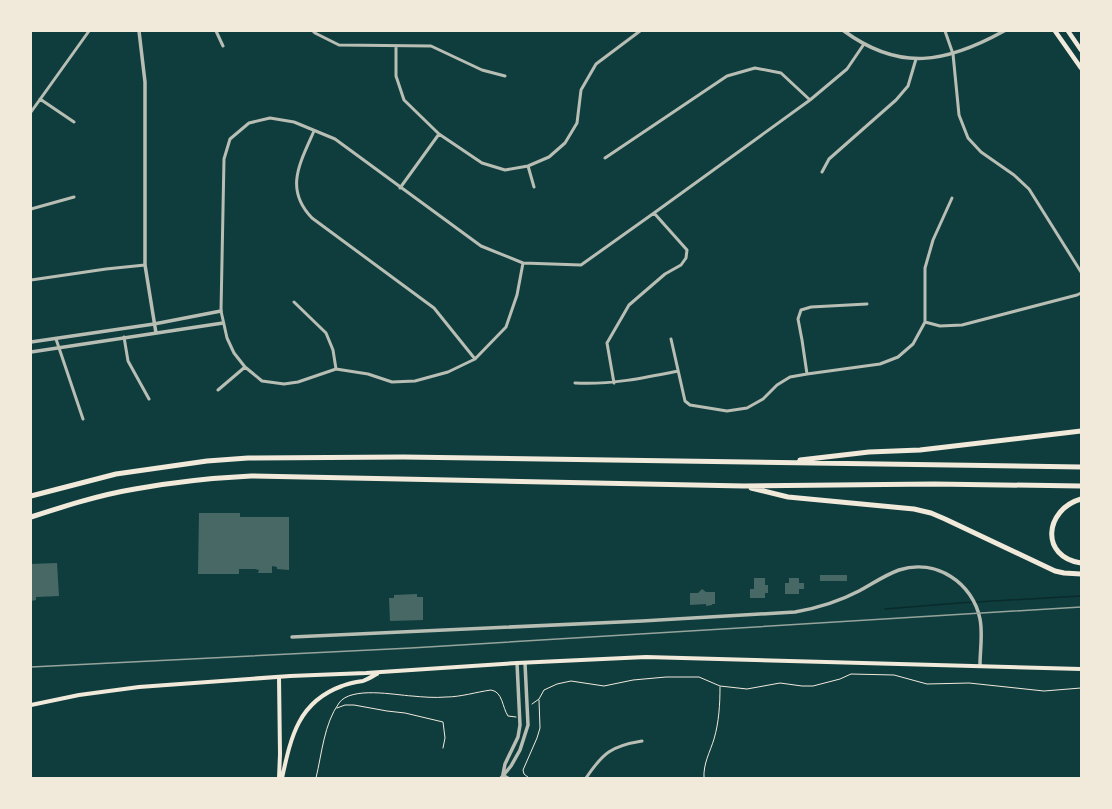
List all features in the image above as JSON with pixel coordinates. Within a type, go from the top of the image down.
[{"type":"highway","points":[[780,463],[869,452],[943,448],[1081,431]]},
{"type":"highway","points":[[31,496],[116,474],[207,460],[248,458],[403,457],[1081,467]]},
{"type":"highway","points":[[31,517],[71,504],[134,489],[202,479],[251,476],[744,486],[934,484],[1081,486]]},
{"type":"highway","points":[[744,486],[788,497],[914,510],[931,514],[945,519],[1050,569],[1064,574],[1081,574]]},
{"type":"highway","points":[[1081,499],[1070,502],[1056,515],[1051,533],[1055,548],[1060,554],[1081,563]]},
{"type":"main road","points":[[1055,31],[1081,68]]},
{"type":"main road","points":[[1068,31],[1081,50]]},
{"type":"main road","points":[[31,705],[117,689],[279,677],[380,673],[517,663],[646,657],[980,665],[1081,669]]},
{"type":"main road","points":[[281,778],[291,738],[303,716],[311,706],[328,692],[343,685],[364,680],[380,673]]},
{"type":"main road","points":[[279,677],[281,778]]},
{"type":"street","points":[[31,112],[89,31]]},
{"type":"street","points":[[139,31],[145,82],[145,265],[156,333]]},
{"type":"street","points":[[216,31],[223,46]]},
{"type":"street","points":[[313,31],[339,45],[431,46],[482,70],[504,76]]},
{"type":"street","points":[[396,46],[396,76],[404,100],[439,134],[482,163],[505,170],[528,166],[549,157],[565,143],[577,123],[581,90],[596,64],[640,31]]},
{"type":"street","points":[[844,31],[864,44],[894,56],[916,59],[953,54],[975,46],[1004,31]]},
{"type":"street","points":[[945,31],[953,54],[958,115],[968,138],[981,152],[1014,175],[1029,188],[1081,272]]},
{"type":"street","points":[[523,263],[517,295],[506,327],[475,359],[448,372],[415,380],[392,382],[368,374],[336,369],[298,382],[284,384],[262,381],[246,367],[234,353],[229,343],[221,311],[224,159],[230,139],[249,124],[270,118],[294,122],[335,139],[481,246],[523,263],[581,265],[810,100],[847,69],[864,44]]},
{"type":"street","points":[[822,172],[829,159],[900,96],[908,86],[916,59]]},
{"type":"street","points":[[605,158],[727,76],[755,68],[781,73],[810,100]]},
{"type":"street","points":[[40,99],[74,122]]},
{"type":"street","points":[[314,131],[296,177],[296,189],[304,210],[312,218],[434,308],[475,359]]},
{"type":"street","points":[[400,188],[439,134]]},
{"type":"street","points":[[528,166],[534,187]]},
{"type":"street","points":[[31,209],[74,197]]},
{"type":"street","points":[[671,339],[685,401],[690,405],[727,411],[747,408],[763,399],[777,385],[790,377],[880,364],[898,357],[914,344],[925,322],[925,268],[932,240],[952,198]]},
{"type":"street","points":[[614,383],[607,343],[629,305],[664,274],[680,265],[686,258],[687,250],[654,213]]},
{"type":"street","points":[[31,280],[145,265]]},
{"type":"street","points":[[925,322],[940,326],[962,325],[1077,296],[1081,293]]},
{"type":"street","points":[[294,302],[326,333],[333,350],[336,369]]},
{"type":"street","points":[[807,374],[798,319],[801,310],[811,307],[867,304]]},
{"type":"street","points":[[31,342],[154,324],[221,311]]},
{"type":"street","points":[[31,352],[224,323]]},
{"type":"street","points":[[124,337],[128,361],[149,399]]},
{"type":"street","points":[[56,339],[83,419]]},
{"type":"street","points":[[218,390],[246,367]]},
{"type":"street","points":[[575,383],[614,383],[678,371]]},
{"type":"street","points":[[292,637],[642,621],[795,612],[813,609],[845,598],[890,574],[902,569],[914,567],[928,568],[947,574],[964,587],[973,599],[981,628],[980,665]]},
{"type":"street","points":[[502,776],[518,737],[520,725],[517,663]]},
{"type":"street","points":[[502,776],[511,766],[520,750],[528,725],[525,663]]},
{"type":"street","points":[[586,778],[604,754],[615,747],[626,743],[642,741]]},
{"type":"street","points":[[502,776],[508,778]]},
{"type":"path","points":[[533,703],[539,699],[544,690],[549,687],[571,681],[604,686],[632,680],[655,678],[699,677],[720,686],[747,689],[780,683],[813,686],[840,679],[851,674],[894,675],[927,684],[969,683],[1012,689],[1044,691],[1081,688]]},
{"type":"path","points":[[704,778],[704,766],[717,725],[720,686]]},
{"type":"path","points":[[316,778],[332,715],[340,702],[349,696],[361,693],[446,697],[495,690],[498,693],[508,716],[516,717]]},
{"type":"path","points":[[529,778],[524,774],[523,770],[540,728],[539,699]]},
{"type":"path","points":[[337,708],[345,705],[354,705],[406,713],[441,721],[444,723],[445,738],[443,748]]},
{"type":"building","points":[[199,513],[240,513],[240,517],[289,517],[289,570],[277,569],[277,567],[272,566],[272,573],[258,573],[259,570],[255,569],[239,569],[239,574],[198,574]]},
{"type":"building","points":[[57,563],[59,596],[36,597],[36,600],[31,601],[31,564]]},
{"type":"building","points":[[820,575],[847,575],[847,581],[820,581]]},
{"type":"building","points":[[754,578],[765,578],[765,585],[768,585],[768,593],[765,593],[765,598],[750,598],[750,589],[754,589]]},
{"type":"building","points":[[789,578],[799,578],[799,583],[804,583],[804,589],[799,589],[799,594],[785,594],[785,583],[789,583]]},
{"type":"building","points":[[702,589],[706,592],[715,592],[715,604],[706,606],[706,604],[690,605],[690,593],[698,593]]},
{"type":"building","points":[[417,594],[417,597],[423,597],[423,620],[390,621],[389,598],[394,598],[394,595]]},
{"type":"waterway","points":[[885,609],[1081,596]]},
{"type":"railway","points":[[31,667],[411,648],[1081,607]]}]
